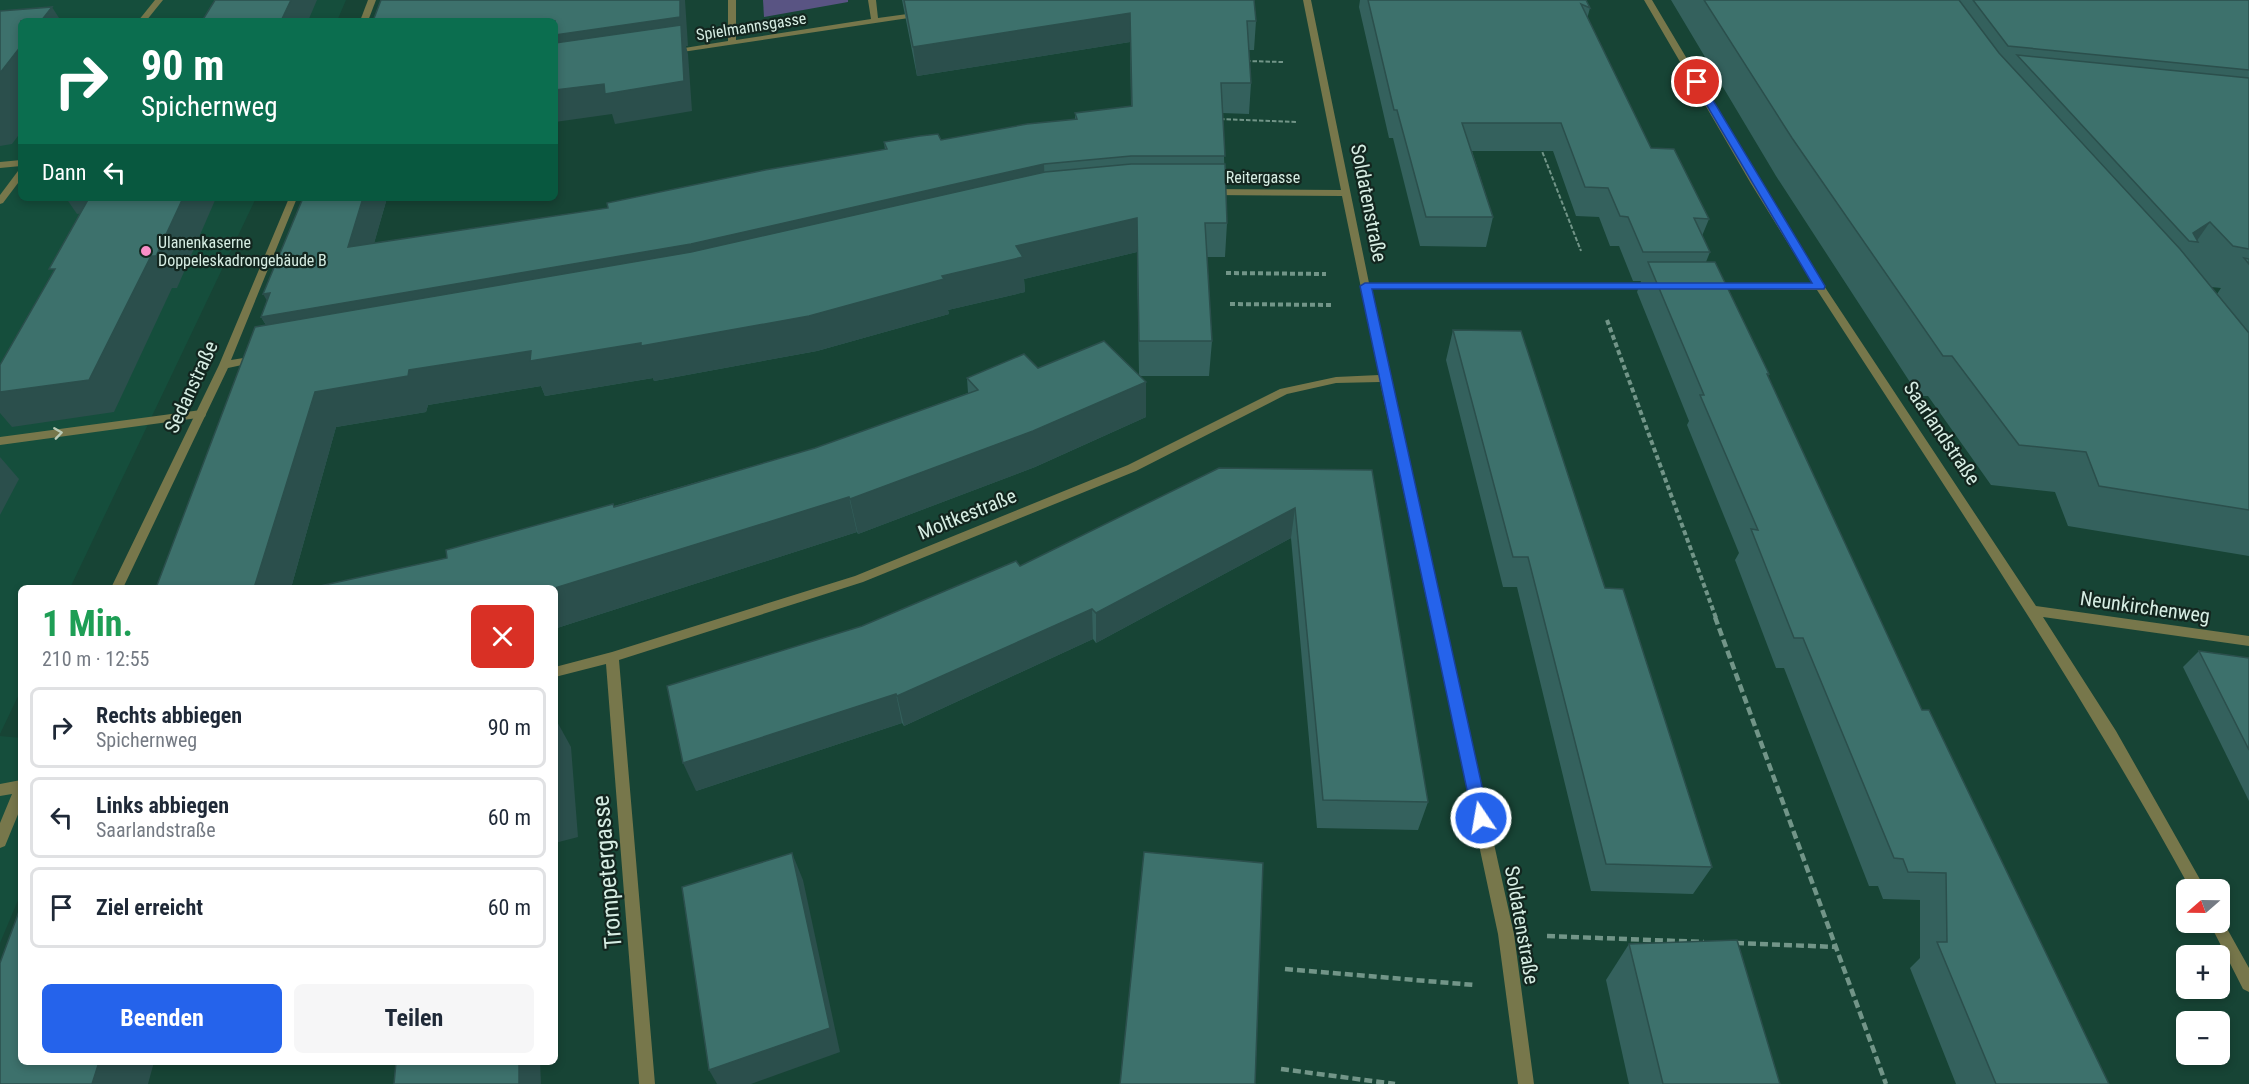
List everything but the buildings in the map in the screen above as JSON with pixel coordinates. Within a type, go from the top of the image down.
[{"type":"street","points":[[144,18],[159,0]]},
{"type":"street","points":[[365,18],[372,0]]},
{"type":"street","points":[[732,0],[732,43]]},
{"type":"street","points":[[872,0],[875,20]]},
{"type":"street","name":"Soldatenstraße","points":[[1307,0],[1369,305],[1506,934],[1526,1084]]},
{"type":"street","name":"Saarlandstraße","points":[[1648,0],[1820,286],[2036,611],[2152,801],[2193,879]]},
{"type":"street","name":"Spielmannsgasse","points":[[661,54],[932,12]]},
{"type":"street","points":[[0,165],[18,163]]},
{"type":"street","points":[[0,201],[18,177]]},
{"type":"street","name":"Reitergasse","points":[[1199,192],[1347,192]]},
{"type":"street","name":"Sedanstraße","points":[[118,585],[224,365],[292,201]]},
{"type":"street","points":[[1364,280],[1666,286]]},
{"type":"street","points":[[1701,286],[1820,286]]},
{"type":"street","points":[[224,365],[271,357]]},
{"type":"street","name":"Moltkestraße","points":[[558,671],[612,657],[859,579],[1132,468],[1284,391],[1336,380],[1386,378]]},
{"type":"street","points":[[0,441],[201,414]]},
{"type":"street","name":"Neunkirchenweg","points":[[2036,611],[2249,641]]},
{"type":"street","name":"Trompetergasse","points":[[612,657],[647,1084]]},
{"type":"street","points":[[0,790],[18,788]]},
{"type":"street","points":[[0,841],[18,796]]},
{"type":"street","points":[[2222,933],[2249,984]]},
{"type":"path","points":[[1238,61],[1320,63]]},
{"type":"path","points":[[1215,119],[1333,123]]},
{"type":"path","points":[[1538,141],[1595,285],[1886,1084]]},
{"type":"path","points":[[1226,273],[1364,280]]},
{"type":"path","points":[[1230,304],[1369,305]]},
{"type":"path","points":[[1506,934],[1707,942]]},
{"type":"path","points":[[1730,943],[1837,947]]},
{"type":"path","points":[[1285,969],[1514,988]]},
{"type":"path","points":[[1281,1069],[1395,1084]]},
{"type":"shaded area","points":[[0,0],[346,0],[338,18],[18,18],[18,201],[255,201],[71,585],[18,585],[18,696],[0,734]]},
{"type":"shaded area","points":[[763,0],[848,0],[848,2],[764,17]]},
{"type":"shaded area","points":[[0,736],[18,738],[18,900],[0,943]]},
{"type":"place","name":"Ulanenkaserne Doppeleskadrongebäude B","points":[[146,251]]},
{"type":"route","points":[[1481,818],[1365,286],[1820,286],[1697,82]]}]
